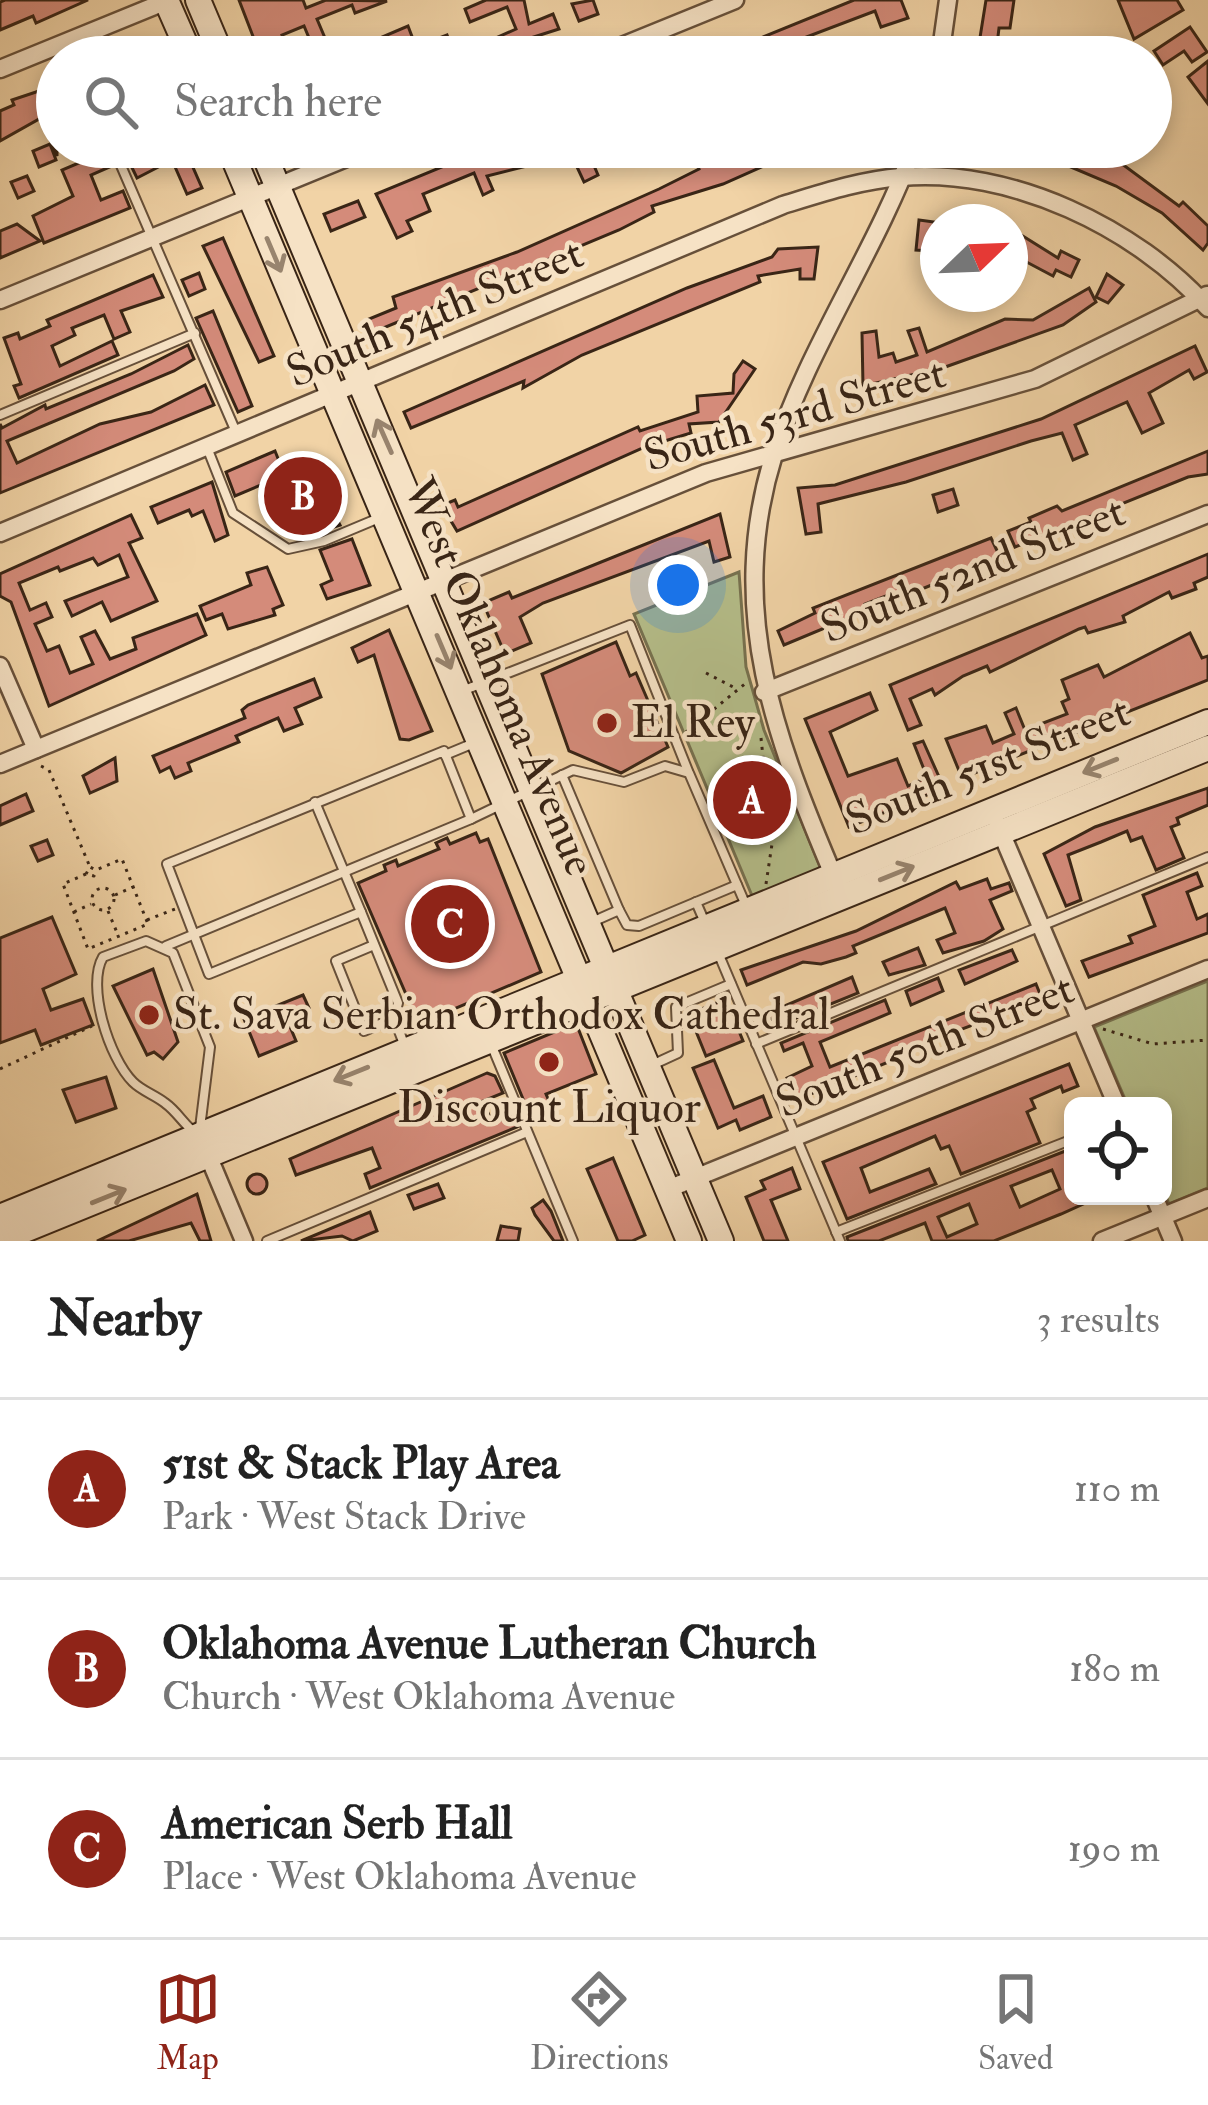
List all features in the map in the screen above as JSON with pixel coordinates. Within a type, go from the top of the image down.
[{"type":"main road","points":[[168,0],[182,36]]},
{"type":"main road","points":[[198,0],[213,36]]},
{"type":"main road","name":"West Oklahoma Avenue","points":[[238,168],[689,1241]]},
{"type":"main road","name":"West Oklahoma Avenue","points":[[270,168],[651,1065],[721,1241]]},
{"type":"main road","name":"South 51st Street","points":[[0,1216],[204,1146],[996,820],[1208,722]]},
{"type":"main road","name":"South 51st Street","points":[[996,820],[1208,748]]},
{"type":"main road","name":"South 51st Street","points":[[0,1240],[407,1051],[486,1030]]},
{"type":"main road","points":[[627,1087],[643,1089],[685,1147]]},
{"type":"street","points":[[80,36],[168,0]]},
{"type":"street","points":[[647,36],[735,0]]},
{"type":"street","points":[[943,36],[949,0]]},
{"type":"street","points":[[0,69],[36,54]]},
{"type":"street","points":[[0,300],[322,168]]},
{"type":"street","points":[[838,885],[764,692],[753,609],[757,527],[775,452],[907,168]]},
{"type":"street","name":"South 54th Street","points":[[0,533],[783,205],[904,176],[981,181],[1096,222],[1152,255],[1206,301]]},
{"type":"street","name":"South 53rd Street","points":[[0,764],[38,757],[638,498],[775,452],[927,414],[1035,380],[1206,301]]},
{"type":"street","name":"South 52nd Street","points":[[764,692],[1208,514]]},
{"type":"street","points":[[0,666],[38,757]]},
{"type":"street","points":[[996,820],[1113,1097]]},
{"type":"street","name":"South 50th Street","points":[[668,1190],[1208,969]]},
{"type":"street","points":[[204,1146],[244,1241]]},
{"type":"street","points":[[1102,1241],[1208,1198]]},
{"type":"street","points":[[1158,1205],[1173,1241]]},
{"type":"lane","points":[[122,168],[238,436]]},
{"type":"lane","points":[[0,415],[195,333]]},
{"type":"lane","points":[[208,448],[233,513],[288,549],[324,542],[385,515]]},
{"type":"lane","points":[[460,692],[630,625],[751,920]]},
{"type":"lane","points":[[446,755],[481,741]]},
{"type":"lane","points":[[361,912],[209,974],[169,862],[444,751],[471,819]]},
{"type":"lane","points":[[204,1146],[164,1101],[131,1081],[104,1021],[94,979],[104,957],[146,940],[166,946],[471,819],[574,770],[628,782],[671,766],[689,773]]},
{"type":"lane","points":[[562,775],[627,925],[639,926],[736,885]]},
{"type":"lane","points":[[315,802],[398,1004],[394,1018],[407,1051]]},
{"type":"lane","points":[[756,1045],[1208,857]]},
{"type":"lane","points":[[696,902],[838,1237],[1064,1143]]},
{"type":"lane","points":[[591,923],[620,910]]},
{"type":"lane","points":[[374,945],[336,961],[364,1030],[394,1018]]},
{"type":"lane","points":[[166,946],[208,1033],[200,1096],[204,1146]]},
{"type":"lane","points":[[651,1065],[678,1052],[676,1007],[731,984]]},
{"type":"lane","points":[[486,1030],[573,1241]]},
{"type":"lane","points":[[267,1241],[527,1132]]},
{"type":"path","points":[[706,673],[735,688]]},
{"type":"path","points":[[676,741],[746,683]]},
{"type":"path","points":[[761,738],[772,844],[765,885]]},
{"type":"path","points":[[38,757],[49,770],[94,871],[99,889],[93,904]]},
{"type":"path","points":[[49,770],[53,759]]},
{"type":"path","points":[[147,920],[122,860],[63,884],[88,949],[182,906]]},
{"type":"path","points":[[123,947],[107,909],[113,895],[133,887]]},
{"type":"path","points":[[99,889],[113,895]]},
{"type":"path","points":[[74,912],[93,904],[107,909]]},
{"type":"path","points":[[0,1069],[104,1021]]},
{"type":"path","points":[[1102,1028],[1153,1044],[1208,1040]]},
{"type":"green space","points":[[739,572],[746,667],[764,730],[821,869],[753,898],[634,614]]},
{"type":"green space","points":[[1208,981],[1208,1188],[1172,1203],[1172,1097],[1124,1097],[1094,1027]]},
{"type":"building","points":[[88,0],[36,23],[33,16],[0,30],[0,2]]},
{"type":"building","points":[[239,0],[303,0],[306,8],[326,0],[387,1],[355,13],[352,5],[317,19],[324,36],[308,36],[304,26],[282,36],[253,36]]},
{"type":"building","points":[[486,0],[524,0],[529,24],[553,14],[559,29],[537,36],[500,36],[516,29],[507,7],[470,22],[465,9]]},
{"type":"building","points":[[593,0],[598,14],[579,21],[572,4]]},
{"type":"building","points":[[854,0],[901,0],[908,18],[881,27],[875,11],[809,36],[766,36]]},
{"type":"building","points":[[986,0],[1014,0],[1010,28],[999,28],[998,36],[980,36]]},
{"type":"building","points":[[1118,0],[1177,0],[1183,10],[1133,36]]},
{"type":"building","points":[[408,26],[412,36],[384,36]]},
{"type":"building","points":[[1190,27],[1207,52],[1192,62],[1184,51],[1172,59],[1172,39]]},
{"type":"building","points":[[1208,61],[1208,104],[1188,77]]},
{"type":"building","points":[[36,92],[36,121],[0,141],[0,111],[14,105],[12,100]]},
{"type":"building","points":[[107,168],[91,175],[101,200],[123,191],[130,208],[44,243],[33,216],[73,196],[62,170]]},
{"type":"building","points":[[132,168],[156,168],[137,178]]},
{"type":"building","points":[[176,168],[193,168],[202,188],[187,194]]},
{"type":"building","points":[[439,168],[519,168],[487,176],[493,190],[483,195],[474,173],[423,194],[430,211],[407,221],[412,231],[397,238],[376,194]]},
{"type":"building","points":[[577,168],[595,168],[598,175],[584,182]]},
{"type":"building","points":[[759,168],[652,206],[654,212],[619,230],[369,334],[364,321],[396,308],[393,297],[517,252],[699,169]]},
{"type":"building","points":[[1073,168],[1128,168],[1179,206],[1183,202],[1208,226],[1208,243],[1203,250],[1162,213]]},
{"type":"building","points":[[27,176],[34,191],[18,198],[11,182]]},
{"type":"building","points":[[358,201],[365,217],[331,231],[324,214]]},
{"type":"building","points":[[17,224],[40,241],[0,258],[0,231]]},
{"type":"building","points":[[223,238],[274,356],[259,362],[203,246]]},
{"type":"building","points":[[1028,239],[1058,258],[1061,251],[1079,260],[1071,277],[1056,270],[1053,276],[1028,263]]},
{"type":"building","points":[[818,247],[814,279],[800,279],[800,269],[758,276],[760,282],[582,355],[523,388],[524,381],[411,428],[404,412],[687,288],[772,257],[778,249]]},
{"type":"building","points":[[199,273],[205,289],[189,296],[182,280]]},
{"type":"building","points":[[1107,274],[1123,285],[1108,303],[1096,297]]},
{"type":"building","points":[[153,275],[163,297],[121,311],[130,332],[114,339],[104,315],[72,328],[75,335],[52,346],[60,366],[112,341],[118,355],[19,398],[14,386],[21,384],[4,338],[18,333],[20,339],[50,326],[47,320]]},
{"type":"building","points":[[1089,288],[1096,302],[1063,325],[934,371],[936,376],[926,379],[924,372],[863,386],[862,333],[876,331],[879,357],[893,353],[896,362],[917,355],[908,331],[919,328],[927,352],[1005,319],[1033,320]]},
{"type":"building","points":[[213,311],[252,406],[238,412],[196,318]]},
{"type":"building","points":[[188,345],[194,359],[174,371],[7,441],[17,463],[100,424],[151,412],[205,385],[214,405],[0,493],[0,424],[2,428],[45,405],[46,409],[131,374]]},
{"type":"building","points":[[1195,346],[1207,372],[1194,379],[1189,370],[1149,393],[1163,423],[1142,433],[1127,402],[1075,425],[1087,454],[1073,460],[1062,433],[1031,441],[906,482],[818,504],[821,532],[806,534],[798,488],[835,485],[1041,419]]},
{"type":"building","points":[[743,361],[755,369],[719,422],[689,424],[691,433],[645,447],[457,531],[451,521],[445,504],[455,500],[458,507],[638,427],[640,431],[698,412],[697,396],[733,393],[734,374]]},
{"type":"building","points":[[275,451],[279,461],[298,455],[317,499],[325,496],[340,525],[303,537],[282,476],[235,496],[226,472]]},
{"type":"building","points":[[1208,451],[1208,474],[1188,477],[1015,547],[1008,531],[1031,522],[1029,518],[1057,506],[1062,511]]},
{"type":"building","points":[[212,482],[228,535],[215,541],[203,511],[192,516],[189,510],[158,523],[151,507]]},
{"type":"building","points":[[953,489],[958,505],[938,512],[933,495]]},
{"type":"building","points":[[720,514],[730,557],[714,562],[709,541],[543,603],[520,617],[531,643],[505,654],[483,603],[509,592],[512,598]]},
{"type":"building","points":[[131,515],[142,538],[129,543],[157,601],[111,621],[102,602],[72,616],[65,601],[128,577],[119,555],[98,565],[93,558],[60,571],[58,567],[19,583],[30,610],[46,603],[52,617],[35,624],[47,651],[59,646],[70,673],[93,664],[81,637],[95,631],[110,659],[136,649],[133,638],[197,614],[206,635],[49,706],[11,602],[0,596],[0,574]]},
{"type":"building","points":[[991,538],[1000,557],[895,600],[889,602],[886,596],[865,604],[868,610],[784,645],[778,631],[815,613],[813,608]]},
{"type":"building","points":[[352,539],[370,585],[327,599],[321,585],[332,580],[320,550]]},
{"type":"building","points":[[1208,554],[1208,577],[1194,583],[1196,589],[1172,598],[1169,592],[1123,616],[1125,622],[1088,633],[1085,627],[1079,629],[990,672],[987,666],[963,676],[935,695],[932,689],[910,699],[921,725],[908,730],[890,685]]},
{"type":"building","points":[[267,567],[283,605],[273,609],[275,615],[228,629],[222,614],[206,620],[200,606],[251,585],[247,573]]},
{"type":"building","points":[[389,630],[432,731],[409,740],[400,739],[374,655],[358,662],[352,648]]},
{"type":"building","points":[[1190,633],[1202,658],[1208,656],[1208,680],[962,778],[946,739],[986,726],[993,743],[1014,734],[1005,713],[1016,708],[1025,730],[1067,714],[1062,702],[1069,699],[1062,680],[1098,665],[1104,677]]},
{"type":"building","name":"El Rey","points":[[616,642],[630,676],[636,673],[668,747],[621,773],[569,751],[542,674]]},
{"type":"building","points":[[314,679],[321,697],[295,708],[302,724],[284,731],[278,718],[236,736],[239,742],[188,763],[191,771],[175,778],[170,767],[160,772],[153,756],[245,718],[242,710],[248,705]]},
{"type":"building","points":[[870,693],[877,710],[830,732],[848,776],[897,759],[908,786],[927,777],[914,744],[923,741],[944,788],[849,827],[805,719]]},
{"type":"building","points":[[115,758],[117,781],[90,793],[83,776]]},
{"type":"building","points":[[1208,788],[1208,805],[1177,818],[1179,824],[1171,827],[1184,858],[1156,870],[1142,837],[1131,841],[1127,831],[1068,855],[1081,900],[1066,906],[1044,854],[1095,827]]},
{"type":"building","points":[[26,794],[33,811],[0,825],[0,806]]},
{"type":"building","points":[[476,833],[480,842],[488,839],[541,972],[428,1020],[424,1011],[415,1015],[358,883],[386,871],[384,865],[396,860],[398,866],[439,849],[436,843],[447,838],[450,844]]},
{"type":"building","points":[[47,840],[53,855],[38,861],[31,846]]},
{"type":"building","points":[[1197,873],[1202,886],[1187,892],[1197,919],[1208,914],[1208,933],[1089,977],[1082,961],[1132,943],[1129,936],[1155,926],[1143,895]]},
{"type":"building","points":[[987,879],[991,889],[1009,883],[1012,891],[990,900],[1003,929],[984,941],[943,953],[937,940],[955,933],[945,908],[853,946],[856,953],[846,957],[821,964],[803,962],[747,985],[741,970],[856,931],[956,882],[960,889]]},
{"type":"building","points":[[52,917],[76,974],[43,989],[51,1010],[83,999],[93,1025],[41,1045],[35,1030],[0,1043],[0,938]]},
{"type":"building","points":[[918,948],[925,965],[889,975],[883,962]]},
{"type":"building","points":[[1012,950],[1017,961],[965,984],[959,970]]},
{"type":"building","name":"St. Sava Serbian Orthodox Cathedral","points":[[153,969],[178,1042],[163,1059],[154,1052],[147,1055],[113,986]]},
{"type":"building","points":[[852,977],[858,993],[774,1027],[768,1013]]},
{"type":"building","points":[[938,978],[943,991],[911,1005],[906,991]]},
{"type":"building","points":[[1036,984],[1042,999],[906,1050],[908,1054],[796,1100],[787,1078],[812,1066],[803,1043],[784,1051],[781,1043],[885,1000],[890,1013],[820,1042],[830,1067]]},
{"type":"building","points":[[303,995],[309,1008],[286,1017],[296,1041],[259,1056],[244,1019]]},
{"type":"building","points":[[726,999],[743,1041],[706,1056],[689,1014]]},
{"type":"building","name":"Discount Liquor","points":[[576,1023],[596,1074],[546,1094],[551,1106],[535,1113],[538,1121],[533,1123],[504,1053]]},
{"type":"building","points":[[714,1060],[734,1108],[763,1096],[771,1117],[740,1130],[736,1120],[718,1128],[693,1068]]},
{"type":"building","points":[[1069,1064],[1078,1086],[1063,1092],[1061,1086],[1031,1099],[1035,1108],[1027,1112],[1040,1143],[961,1174],[949,1146],[941,1149],[935,1136],[861,1168],[870,1192],[929,1169],[936,1184],[847,1219],[823,1162]]},
{"type":"building","points":[[487,1073],[495,1076],[503,1093],[483,1101],[492,1122],[512,1117],[517,1127],[370,1188],[365,1174],[380,1168],[372,1148],[296,1175],[290,1159]]},
{"type":"building","points":[[106,1077],[116,1108],[76,1122],[63,1090]]},
{"type":"building","points":[[1064,1152],[1064,1205],[1081,1205],[994,1241],[932,1241],[925,1223],[879,1241],[848,1241],[847,1237]],"holes":[[[1052,1170],[1060,1189],[1020,1207],[1011,1186]],[[969,1204],[977,1224],[947,1237],[938,1217]]]},
{"type":"building","points":[[613,1158],[645,1235],[632,1241],[618,1241],[587,1169]]},
{"type":"building","points":[[792,1168],[800,1189],[771,1200],[788,1241],[764,1241],[746,1197],[765,1189],[761,1181]]},
{"type":"building","points":[[257,1174],[267,1184],[257,1194],[247,1184]]},
{"type":"building","points":[[438,1184],[444,1198],[414,1209],[408,1195]]},
{"type":"building","points":[[197,1194],[211,1241],[200,1241],[191,1223],[129,1241],[97,1241]]},
{"type":"building","points":[[543,1200],[563,1241],[554,1241],[535,1215],[532,1208]]},
{"type":"building","points":[[370,1212],[377,1231],[353,1241],[342,1236],[301,1241]]},
{"type":"building","points":[[501,1226],[520,1229],[518,1241],[497,1241]]},
{"type":"place","name":"Oklahoma Avenue Lutheran Church","points":[[303,496]]},
{"type":"place","name":"El Rey","points":[[607,723]]},
{"type":"place","name":"51st & Stack Play Area","points":[[752,800]]},
{"type":"place","name":"American Serb Hall","points":[[450,924]]},
{"type":"place","name":"St. Sava Serbian Orthodox Cathedral","points":[[149,1015]]},
{"type":"place","name":"Discount Liquor","points":[[549,1062]]}]
